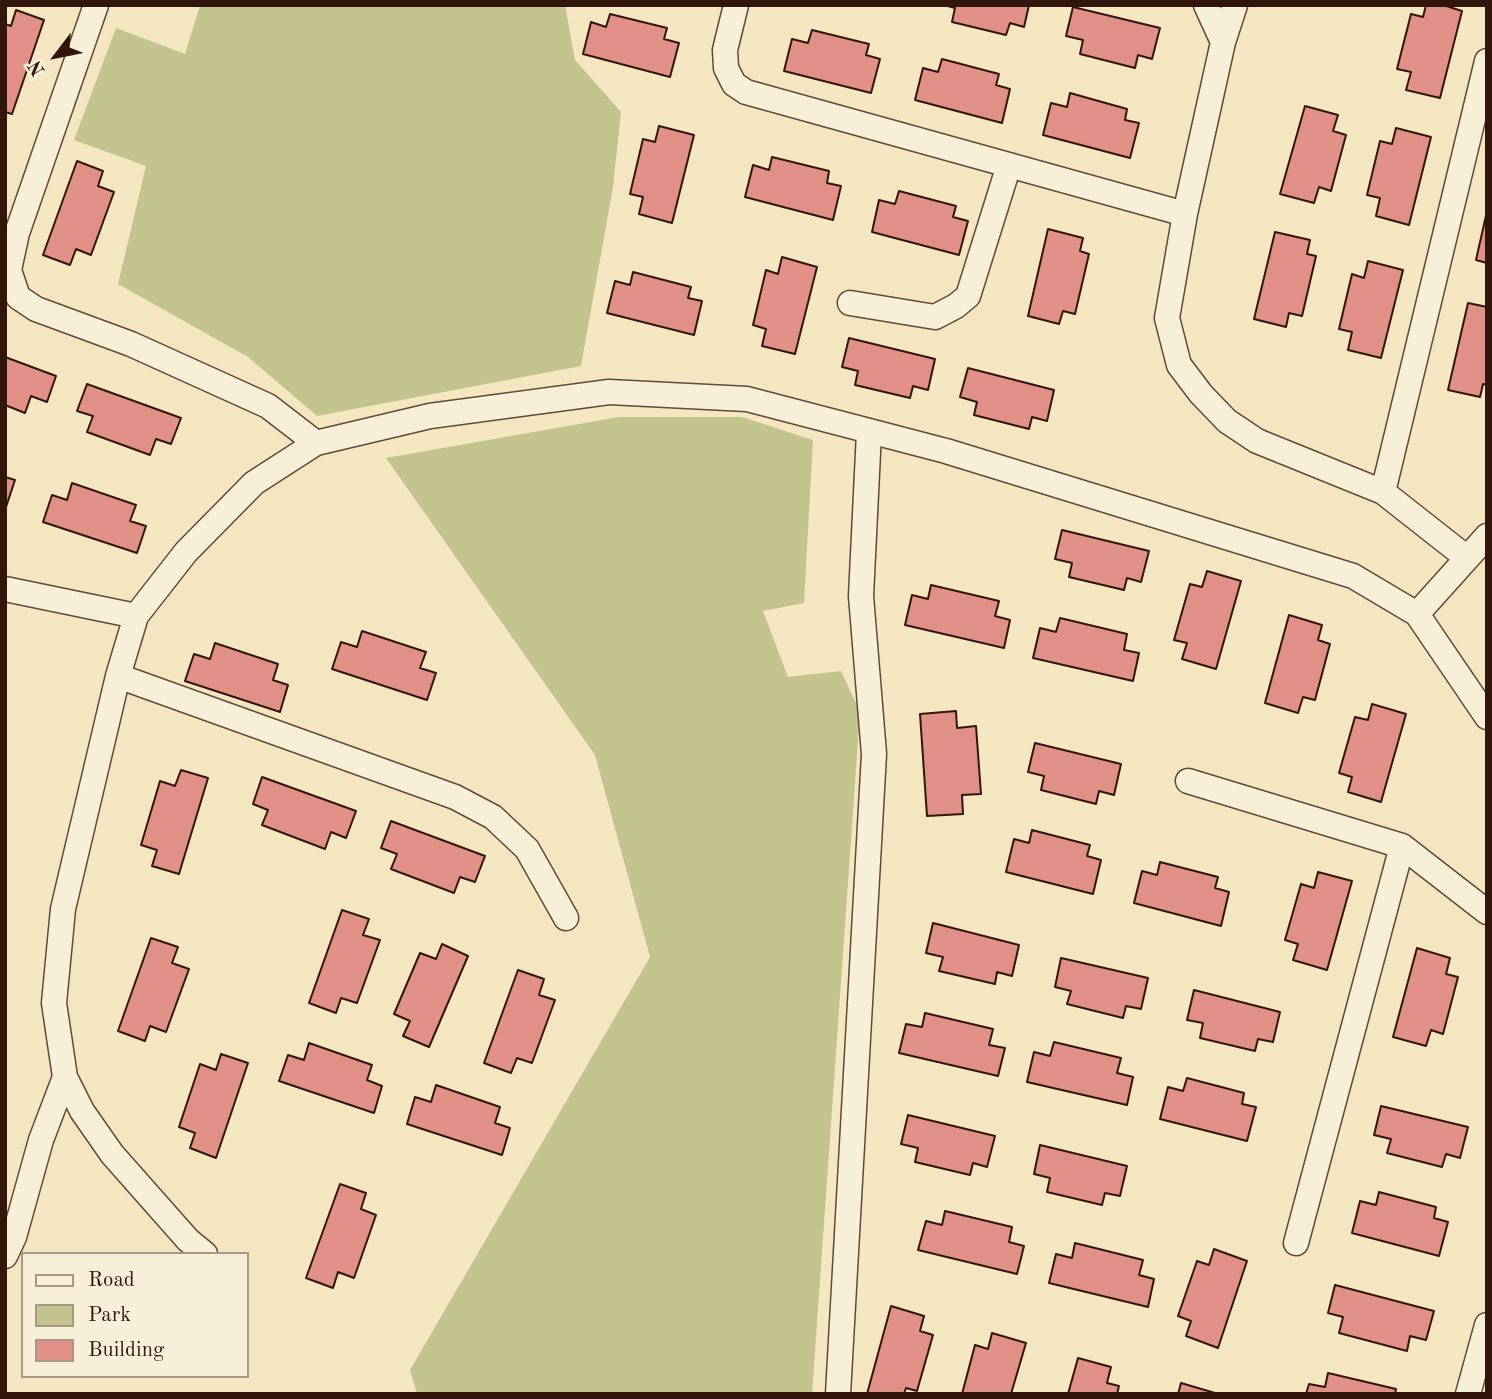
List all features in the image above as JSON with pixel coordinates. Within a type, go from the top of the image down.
[{"type":"street","points":[[96,5],[16,233],[9,271],[18,297],[36,309],[131,344],[268,406],[316,443]]},
{"type":"street","points":[[737,5],[725,50],[726,68],[734,84],[746,92],[1185,214]]},
{"type":"street","points":[[1206,5],[1223,42]]},
{"type":"street","points":[[1235,5],[1223,42],[1185,214],[1167,318],[1179,365],[1201,394],[1227,421],[1257,440],[1383,492],[1467,558]]},
{"type":"street","points":[[1383,492],[1487,61]]},
{"type":"street","points":[[850,303],[935,317],[968,296],[1009,165]]},
{"type":"street","points":[[203,1252],[188,1240],[112,1154],[82,1111],[65,1077],[54,1003],[62,909],[118,676],[136,616],[186,552],[254,483],[316,443],[430,416],[609,392],[747,400],[946,451],[1353,576],[1417,614],[1487,717]]},
{"type":"street","points":[[838,1394],[874,754],[861,596],[869,432]]},
{"type":"street","points":[[1417,614],[1487,536]]},
{"type":"street","points":[[5,589],[136,616]]},
{"type":"street","points":[[118,676],[455,797],[493,817],[527,849],[566,918]]},
{"type":"street","points":[[1188,780],[1402,846],[1487,912]]},
{"type":"street","points":[[1296,1243],[1402,846]]},
{"type":"street","points":[[5,1256],[14,1237],[41,1140],[65,1077]]},
{"type":"street","points":[[1468,1394],[1487,1325]]},
{"type":"green space","points":[[200,5],[565,5],[575,60],[621,112],[613,187],[581,366],[317,416],[248,357],[118,284],[146,166],[74,140],[116,28],[185,54]]},
{"type":"green space","points":[[619,417],[742,417],[813,440],[804,603],[763,611],[788,677],[841,671],[860,712],[812,1394],[417,1394],[410,1370],[650,957],[595,755],[386,458]]},
{"type":"building","points":[[944,5],[1029,5],[1024,27],[1010,23],[1006,35],[952,22],[955,8]]},
{"type":"building","points":[[1426,5],[1443,5],[1462,11],[1440,98],[1406,90],[1411,72],[1397,69],[1411,14],[1423,17]]},
{"type":"building","points":[[1073,7],[1160,28],[1152,59],[1138,55],[1135,68],[1080,54],[1083,40],[1066,36]]},
{"type":"building","points":[[16,10],[44,20],[12,114],[5,112],[5,24],[11,26]]},
{"type":"building","points":[[610,14],[667,28],[664,39],[679,43],[670,77],[583,54],[591,22],[606,27]]},
{"type":"building","points":[[812,30],[869,44],[866,55],[880,59],[871,93],[784,71],[792,39],[808,43]]},
{"type":"building","points":[[942,59],[999,74],[996,85],[1010,89],[1002,123],[915,100],[923,68],[938,72]]},
{"type":"building","points":[[1070,93],[1127,109],[1125,120],[1139,123],[1130,158],[1043,135],[1051,103],[1067,107]]},
{"type":"building","points":[[1305,106],[1338,115],[1333,131],[1346,135],[1331,191],[1319,187],[1314,203],[1280,194]]},
{"type":"building","points":[[659,126],[694,135],[672,223],[639,214],[643,197],[630,194],[643,139],[655,142]]},
{"type":"building","points":[[1396,128],[1431,137],[1409,225],[1376,216],[1380,198],[1367,195],[1380,141],[1392,144]]},
{"type":"building","points":[[772,157],[829,171],[827,183],[841,186],[833,220],[745,197],[753,165],[769,170]]},
{"type":"building","points":[[77,161],[103,171],[98,186],[114,192],[91,255],[76,249],[70,265],[43,255]]},
{"type":"building","points":[[899,191],[956,206],[953,217],[968,221],[959,255],[872,232],[879,200],[895,204]]},
{"type":"building","points":[[1487,211],[1487,263],[1476,260]]},
{"type":"building","points":[[1048,229],[1083,238],[1080,251],[1089,254],[1075,314],[1063,311],[1059,324],[1028,316]]},
{"type":"building","points":[[1275,232],[1310,240],[1307,254],[1316,256],[1302,316],[1289,313],[1286,327],[1254,319]]},
{"type":"building","points":[[782,257],[817,267],[795,354],[762,346],[766,329],[753,325],[766,270],[778,274]]},
{"type":"building","points":[[1368,261],[1403,270],[1381,358],[1348,350],[1352,332],[1339,329],[1352,274],[1364,278]]},
{"type":"building","points":[[633,272],[691,287],[688,298],[702,301],[694,335],[607,313],[615,281],[630,285]]},
{"type":"building","points":[[1468,303],[1487,307],[1487,385],[1483,384],[1480,397],[1448,390]]},
{"type":"building","points":[[849,338],[935,359],[928,390],[913,386],[910,398],[855,385],[858,371],[842,367]]},
{"type":"building","points":[[5,357],[56,376],[47,402],[31,396],[25,413],[5,405]]},
{"type":"building","points":[[968,368],[1054,390],[1047,421],[1032,417],[1029,429],[974,415],[977,402],[960,397]]},
{"type":"building","points":[[87,384],[181,418],[171,444],[156,439],[150,455],[87,432],[93,416],[77,411]]},
{"type":"building","points":[[5,477],[15,480],[6,507],[5,507]]},
{"type":"building","points":[[72,483],[136,505],[130,521],[146,526],[137,553],[43,522],[52,495],[67,500]]},
{"type":"building","points":[[1062,530],[1149,551],[1141,582],[1127,578],[1124,590],[1069,577],[1072,563],[1055,559]]},
{"type":"building","points":[[1207,571],[1241,581],[1216,669],[1182,659],[1187,643],[1174,640],[1190,584],[1202,587]]},
{"type":"building","points":[[931,585],[999,601],[995,616],[1010,620],[1004,648],[905,625],[912,595],[928,599]]},
{"type":"building","points":[[1289,615],[1322,625],[1318,640],[1330,644],[1315,700],[1303,697],[1298,713],[1265,703]]},
{"type":"building","points":[[1060,618],[1127,634],[1124,650],[1139,653],[1133,681],[1033,658],[1040,628],[1056,632]]},
{"type":"building","points":[[362,631],[426,652],[420,668],[436,673],[427,700],[332,669],[341,642],[357,647]]},
{"type":"building","points":[[215,643],[278,664],[273,680],[288,685],[280,712],[185,681],[194,654],[210,659]]},
{"type":"building","points":[[1372,704],[1406,714],[1381,802],[1348,792],[1352,777],[1339,773],[1355,717],[1368,720]]},
{"type":"building","points":[[956,711],[957,728],[976,726],[981,794],[962,795],[963,814],[927,816],[920,714]]},
{"type":"building","points":[[1035,743],[1121,764],[1114,795],[1099,791],[1096,804],[1041,790],[1044,776],[1028,772]]},
{"type":"building","points":[[181,770],[208,778],[179,874],[152,866],[157,850],[141,845],[160,781],[175,786]]},
{"type":"building","points":[[262,777],[356,811],[346,838],[331,832],[325,849],[262,825],[268,810],[253,804]]},
{"type":"building","points":[[391,821],[485,856],[475,882],[460,877],[454,893],[391,869],[397,854],[381,848]]},
{"type":"building","points":[[1032,830],[1090,845],[1087,856],[1101,860],[1093,894],[1006,872],[1014,839],[1029,843]]},
{"type":"building","points":[[1160,862],[1218,877],[1215,888],[1229,892],[1221,926],[1134,903],[1142,871],[1157,875]]},
{"type":"building","points":[[1318,872],[1352,881],[1327,970],[1293,960],[1298,944],[1285,940],[1301,884],[1314,888]]},
{"type":"building","points":[[342,910],[369,919],[363,935],[380,940],[357,1003],[341,998],[336,1013],[309,1003]]},
{"type":"building","points":[[933,923],[1019,945],[1012,976],[997,972],[995,984],[939,971],[943,957],[926,953]]},
{"type":"building","points":[[151,938],[178,947],[172,963],[189,969],[166,1032],[150,1026],[145,1041],[118,1031]]},
{"type":"building","points":[[442,944],[468,956],[429,1047],[403,1036],[410,1021],[394,1014],[420,953],[436,959]]},
{"type":"building","points":[[1417,948],[1450,958],[1446,974],[1458,977],[1443,1034],[1431,1030],[1426,1046],[1393,1037]]},
{"type":"building","points":[[1061,958],[1148,978],[1141,1009],[1126,1006],[1123,1018],[1067,1004],[1071,991],[1055,987]]},
{"type":"building","points":[[518,970],[544,979],[539,995],[555,1000],[532,1063],[517,1058],[511,1073],[484,1063]]},
{"type":"building","points":[[1194,990],[1280,1012],[1273,1042],[1258,1039],[1255,1051],[1200,1038],[1203,1023],[1187,1020]]},
{"type":"building","points":[[925,1013],[993,1029],[989,1045],[1005,1048],[998,1076],[899,1053],[906,1024],[922,1027]]},
{"type":"building","points":[[1054,1042],[1121,1058],[1117,1073],[1133,1077],[1127,1105],[1027,1082],[1034,1052],[1050,1056]]},
{"type":"building","points":[[309,1043],[372,1065],[367,1080],[382,1086],[374,1113],[279,1081],[288,1055],[304,1060]]},
{"type":"building","points":[[221,1054],[248,1063],[216,1158],[190,1148],[195,1133],[179,1127],[200,1064],[216,1070]]},
{"type":"building","points":[[1187,1078],[1244,1093],[1242,1104],[1256,1107],[1247,1141],[1160,1119],[1168,1087],[1183,1091]]},
{"type":"building","points":[[436,1085],[500,1107],[495,1123],[510,1128],[502,1155],[407,1124],[415,1097],[431,1102]]},
{"type":"building","points":[[1381,1106],[1468,1127],[1460,1158],[1446,1154],[1442,1167],[1387,1153],[1391,1139],[1374,1135]]},
{"type":"building","points":[[908,1115],[995,1136],[987,1167],[973,1163],[970,1175],[915,1162],[918,1148],[901,1144]]},
{"type":"building","points":[[1040,1145],[1127,1166],[1120,1196],[1105,1193],[1102,1205],[1047,1192],[1050,1178],[1034,1174]]},
{"type":"building","points":[[340,1184],[366,1193],[361,1209],[376,1215],[354,1278],[338,1272],[333,1288],[306,1278]]},
{"type":"building","points":[[1379,1192],[1436,1207],[1434,1218],[1448,1222],[1439,1256],[1352,1233],[1360,1201],[1376,1205]]},
{"type":"building","points":[[945,1211],[1012,1227],[1009,1242],[1024,1246],[1017,1274],[918,1250],[926,1221],[942,1225]]},
{"type":"building","points":[[1075,1243],[1143,1260],[1139,1275],[1154,1279],[1148,1307],[1049,1283],[1056,1254],[1072,1258]]},
{"type":"building","points":[[1214,1249],[1247,1261],[1218,1348],[1186,1336],[1191,1321],[1178,1316],[1197,1261],[1209,1265]]},
{"type":"building","points":[[1335,1285],[1434,1311],[1426,1340],[1410,1336],[1407,1351],[1339,1333],[1343,1317],[1328,1313]]},
{"type":"building","points":[[891,1306],[924,1316],[920,1331],[933,1335],[917,1391],[906,1388],[904,1394],[867,1394]]},
{"type":"building","points":[[992,1333],[1026,1343],[1011,1394],[962,1394],[975,1345],[988,1349]]},
{"type":"building","points":[[1078,1358],[1111,1367],[1107,1383],[1119,1386],[1117,1394],[1068,1394]]},
{"type":"building","points":[[1328,1373],[1396,1389],[1395,1394],[1306,1394],[1309,1384],[1325,1387]]},
{"type":"building","points":[[1181,1383],[1215,1393],[1215,1394],[1178,1394]]}]
